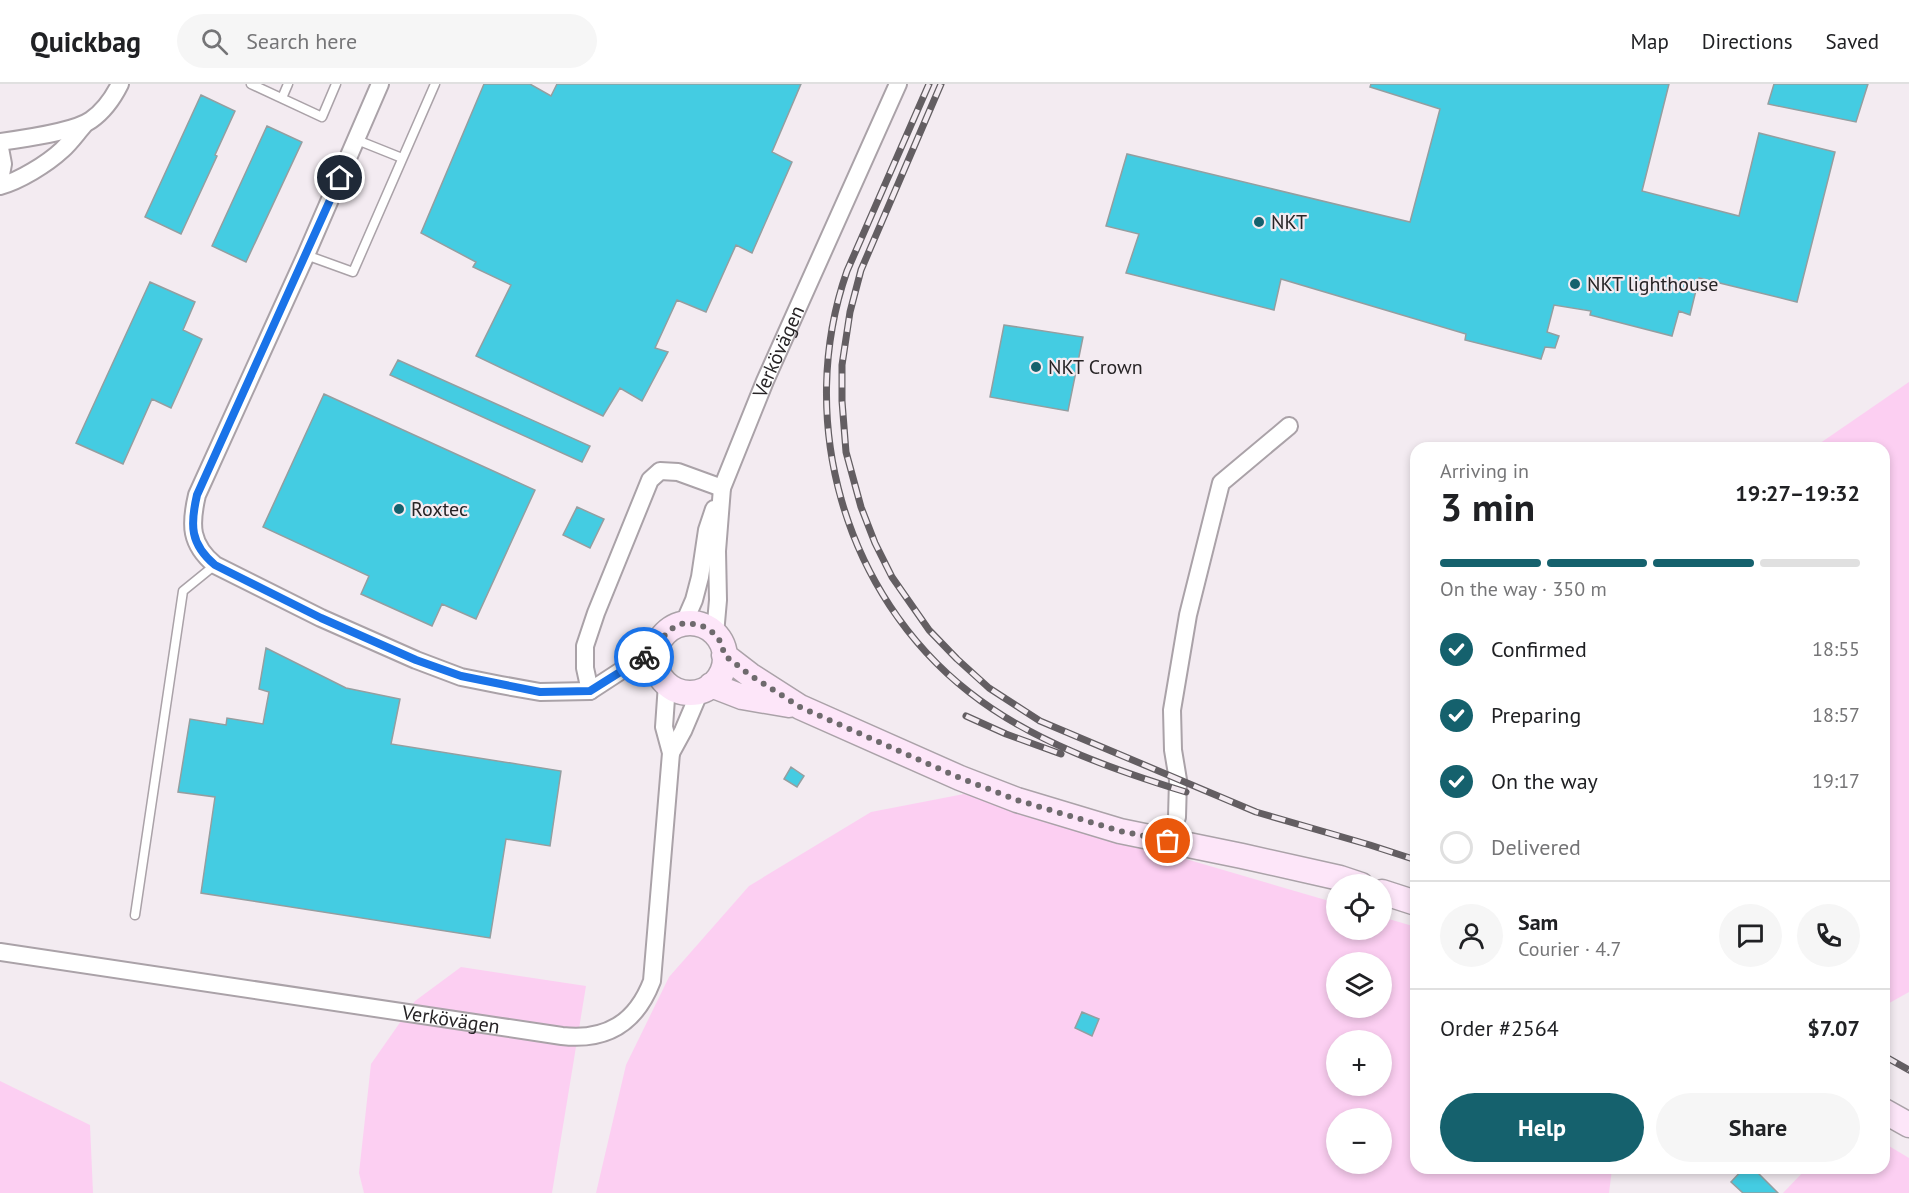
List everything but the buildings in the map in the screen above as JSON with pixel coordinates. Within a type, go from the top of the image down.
[{"type":"main road","points":[[656,653],[665,633],[674,627],[684,623],[701,625],[750,675],[800,707],[960,778],[1017,800],[1120,831],[1326,875]]},
{"type":"main road","name":"Verkövägen","points":[[705,688],[722,672],[720,644]]},
{"type":"main road","name":"Verkövägen","points":[[656,653],[657,670],[667,684]]},
{"type":"main road","points":[[667,684],[683,692],[705,688],[800,707]]},
{"type":"main road","points":[[1392,895],[1410,901]]},
{"type":"main road","points":[[1890,1114],[1909,1125]]},
{"type":"street","points":[[0,186],[35,169],[62,150],[84,125],[104,109],[120,84]]},
{"type":"street","points":[[380,84],[306,255],[197,495],[192,520],[193,533],[198,546],[204,556],[215,565],[321,618],[416,660],[461,676],[540,692],[590,691],[639,659],[656,653]]},
{"type":"street","name":"Verkövägen","points":[[720,644],[717,551],[722,488],[765,381],[898,84]]},
{"type":"street","points":[[0,142],[84,125]]},
{"type":"street","points":[[0,148],[3,164],[0,180]]},
{"type":"street","points":[[1168,841],[1177,817],[1178,780],[1173,750],[1172,710],[1188,615],[1221,483],[1289,426]]},
{"type":"street","points":[[590,691],[585,668],[585,646],[650,480],[660,471],[678,472],[722,488],[707,530],[694,600],[684,623]]},
{"type":"street","name":"Verkövägen","points":[[0,952],[562,1036],[582,1037],[602,1034],[615,1028],[634,1013],[648,993],[652,981],[671,753],[664,728],[667,684]]},
{"type":"street","name":"Verkövägen","points":[[671,753],[705,688]]},
{"type":"lane","points":[[251,84],[322,117],[336,84]]},
{"type":"lane","points":[[282,99],[288,84]]},
{"type":"lane","points":[[306,255],[353,272],[435,84]]},
{"type":"lane","points":[[357,140],[402,158]]},
{"type":"lane","points":[[135,915],[183,591],[215,565]]},
{"type":"shaded area","points":[[1909,382],[1909,992],[1890,1003],[1890,442],[1822,442]]},
{"type":"shaded area","points":[[964,794],[1326,900],[1326,940],[1392,940],[1392,920],[1410,925],[1410,1174],[1611,1174],[1609,1193],[596,1193],[626,1065],[669,977],[749,886],[871,812]]},
{"type":"shaded area","points":[[461,967],[586,986],[552,1193],[364,1193],[359,1173],[371,1064],[415,1001]]},
{"type":"shaded area","points":[[0,1081],[90,1125],[93,1193],[0,1193]]},
{"type":"shaded area","points":[[1890,1147],[1909,1158],[1909,1193],[1783,1193],[1801,1174],[1890,1174]]},
{"type":"railway","points":[[929,84],[847,271],[832,328],[827,386],[830,444],[842,501],[862,555],[890,606],[926,652],[969,692],[1019,725],[1073,752],[1129,774],[1186,792]]},
{"type":"railway","points":[[941,84],[861,270],[850,312],[842,365],[846,452],[861,507],[892,577],[929,630],[957,659],[989,688],[1040,721],[1256,812],[1410,858]]},
{"type":"railway","points":[[966,716],[1006,734],[1061,754]]},
{"type":"railway","points":[[1890,1059],[1909,1070]]},
{"type":"way so far","points":[[644,657],[656,653],[665,633],[674,627],[684,623],[696,623],[711,630],[719,638],[724,655],[750,675],[800,707],[960,778],[1017,800],[1120,831],[1168,841]]},
{"type":"place","name":"NKT","points":[[1259,222]]},
{"type":"place","name":"NKT lighthouse","points":[[1575,284]]},
{"type":"place","name":"NKT Crown","points":[[1036,367]]},
{"type":"place","name":"Roxtec","points":[[399,509]]},
{"type":"route","points":[[340,178],[197,495],[192,520],[193,533],[204,556],[215,565],[321,618],[416,660],[461,676],[540,692],[590,691],[644,657]]}]
